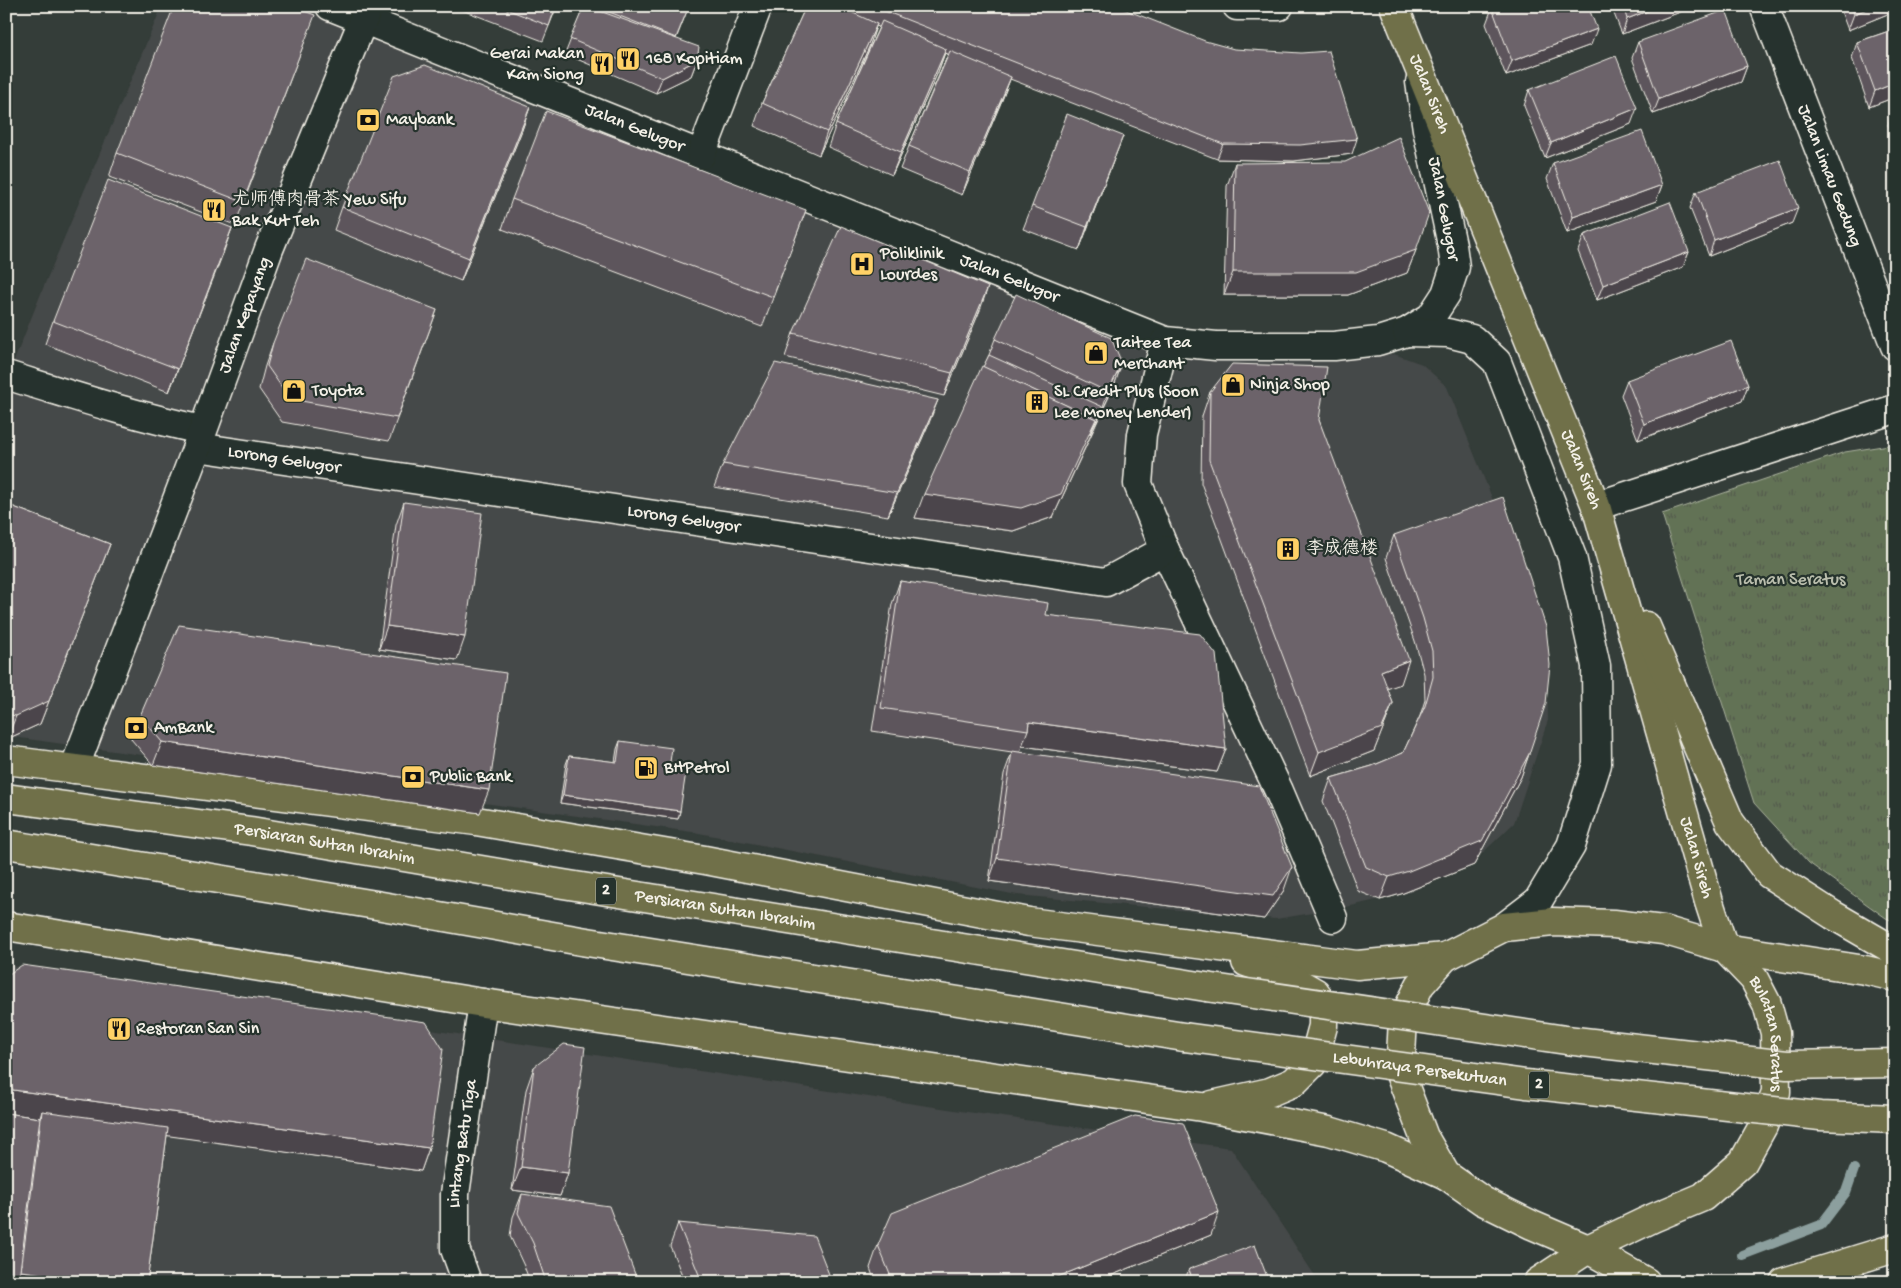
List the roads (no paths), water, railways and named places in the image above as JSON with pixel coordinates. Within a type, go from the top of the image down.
[{"type":"main road","name":"Jalan Sireh","points":[[1394,6],[1596,506],[1709,902],[1724,948]]},
{"type":"main road","points":[[1596,506],[1730,822],[1769,874],[1833,915],[1895,950]]},
{"type":"main road","points":[[6,760],[476,821],[705,860],[1029,922],[1357,966],[1445,957]]},
{"type":"main road","name":"Persiaran Sultan Ibrahim","points":[[6,798],[251,831],[563,884],[1206,987],[1566,1040],[1787,1065],[1895,1063]]},
{"type":"main road","name":"Lebuhraya Persekutuan","points":[[6,844],[376,904],[580,941],[1184,1037],[1536,1085],[1820,1116],[1895,1119]]},
{"type":"main road","name":"Bulatan Seratus","points":[[1553,922],[1614,924],[1663,930],[1724,948],[1754,979],[1767,1004],[1775,1033],[1776,1092],[1762,1126],[1743,1162],[1703,1197],[1588,1248],[1483,1202],[1446,1175],[1424,1137],[1400,1074],[1403,1019],[1420,985],[1445,957],[1504,927],[1553,922]]},
{"type":"main road","points":[[6,926],[483,1002],[1202,1107],[1329,1131],[1386,1148],[1446,1175]]},
{"type":"main road","points":[[1158,939],[1230,958],[1288,977],[1316,993],[1323,1008],[1323,1026],[1313,1063],[1294,1082],[1270,1092],[1202,1107]]},
{"type":"main road","points":[[1724,948],[1865,970],[1895,977]]},
{"type":"main road","points":[[1538,1282],[1588,1248],[1646,1282]]},
{"type":"main road","points":[[1784,1282],[1895,1248]]},
{"type":"street","name":"Jalan Gelugor","points":[[330,6],[366,13],[701,155],[1165,341],[1216,346],[1334,346],[1378,341],[1407,332],[1431,317],[1446,294],[1455,267],[1452,244],[1427,129],[1418,63]]},
{"type":"street","points":[[701,155],[758,6]]},
{"type":"street","points":[[1237,6],[1280,6]]},
{"type":"street","name":"Jalan Limau Gedung","points":[[1764,6],[1895,346]]},
{"type":"street","name":"Jalan Kepayang","points":[[74,769],[269,249],[366,13]]},
{"type":"street","points":[[1407,332],[1448,333],[1472,339],[1497,362],[1572,557],[1596,666],[1597,764],[1571,846],[1538,901],[1504,927]]},
{"type":"street","points":[[1165,341],[1142,434],[1138,484],[1166,550],[1280,790],[1333,918]]},
{"type":"street","name":"Lorong Gelugor","points":[[6,375],[162,422],[199,438],[1106,582],[1166,550]]},
{"type":"street","points":[[1596,506],[1895,409]]},
{"type":"street","name":"Lintang Batu Tiga","points":[[467,1282],[455,1249],[455,1194],[483,1002]]},
{"type":"waterway","points":[[1742,1255],[1821,1225],[1846,1192],[1854,1169]]},
{"type":"place","name":"168 Kopitiam","points":[[628,59]]},
{"type":"place","name":"Gerai Makan Kam Siong","points":[[602,64]]},
{"type":"place","name":"Maybank","points":[[368,120]]},
{"type":"place","name":"尤师傅肉骨茶 Yew Sifu Bak Kut Teh","points":[[214,210]]},
{"type":"place","name":"Poliklinik Lourdes","points":[[862,264]]},
{"type":"place","name":"Taitee Tea Merchant","points":[[1096,353]]},
{"type":"place","name":"Ninja Shop","points":[[1233,385]]},
{"type":"place","name":"Toyota","points":[[294,391]]},
{"type":"place","name":"SL Credit Plus (Soon Lee Money Lender)","points":[[1037,402]]},
{"type":"place","name":"李成德楼","points":[[1288,549]]},
{"type":"place","name":"AmBank","points":[[136,728]]},
{"type":"place","name":"BHPetrol","points":[[646,768]]},
{"type":"place","name":"Public Bank","points":[[413,777]]},
{"type":"place","name":"Restoran San Sin","points":[[119,1029]]},
{"type":"park label","name":"Taman Seratus","points":[[1791,580]]}]
